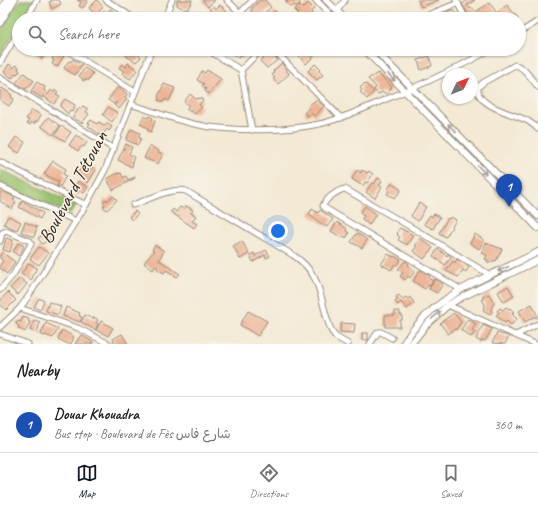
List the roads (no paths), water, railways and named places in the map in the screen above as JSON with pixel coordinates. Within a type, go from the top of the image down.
[{"type":"highway","points":[[0,14],[8,0]]},
{"type":"main road","points":[[0,23],[14,0]]},
{"type":"main road","points":[[316,0],[327,12]]},
{"type":"main road","points":[[326,0],[337,11]]},
{"type":"main road","points":[[371,56],[538,228]]},
{"type":"main road","points":[[383,56],[538,216]]},
{"type":"main road","points":[[403,344],[413,329],[431,310],[460,289],[538,252]]},
{"type":"main road","points":[[411,344],[426,325],[448,305],[538,260]]},
{"type":"street","points":[[30,12],[37,0]]},
{"type":"street","points":[[106,0],[124,12]]},
{"type":"street","points":[[167,12],[172,0]]},
{"type":"street","points":[[227,0],[239,12]]},
{"type":"street","points":[[241,12],[253,0]]},
{"type":"street","points":[[337,11],[345,0]]},
{"type":"street","points":[[434,12],[457,2],[462,12]]},
{"type":"street","points":[[526,29],[538,21]]},
{"type":"street","points":[[0,63],[12,43]]},
{"type":"street","points":[[76,56],[135,92]]},
{"type":"street","name":"Boulevard Tétouan","points":[[0,327],[20,308],[35,287],[86,205],[105,170],[114,149],[149,56]]},
{"type":"street","points":[[218,56],[241,70],[252,130]]},
{"type":"street","points":[[241,70],[255,56]]},
{"type":"street","points":[[280,56],[341,118]]},
{"type":"street","points":[[131,104],[196,125],[252,130],[283,130],[341,118],[466,64],[476,56]]},
{"type":"street","points":[[538,87],[522,68],[515,65],[484,82],[478,87],[477,91],[480,98],[490,105],[529,122],[538,129]]},
{"type":"street","points":[[0,78],[114,149]]},
{"type":"street","points":[[0,162],[86,205]]},
{"type":"street","points":[[0,186],[76,221]]},
{"type":"street","points":[[460,289],[325,208],[323,206],[324,203],[339,190],[345,189],[490,275]]},
{"type":"street","points":[[133,205],[171,192],[180,190],[186,191],[293,255],[313,274],[332,332],[336,337],[348,344]]},
{"type":"street","points":[[0,241],[2,233],[6,231],[30,241],[31,244],[13,275],[0,290]]},
{"type":"street","points":[[448,305],[535,344]]},
{"type":"street","points":[[20,308],[78,328],[109,344]]},
{"type":"street","points":[[516,335],[538,324]]},
{"type":"street","points":[[370,344],[378,332],[392,338]]},
{"type":"street","points":[[0,334],[28,344]]},
{"type":"place","name":"Douar Khouadra","points":[[509,207]]}]
